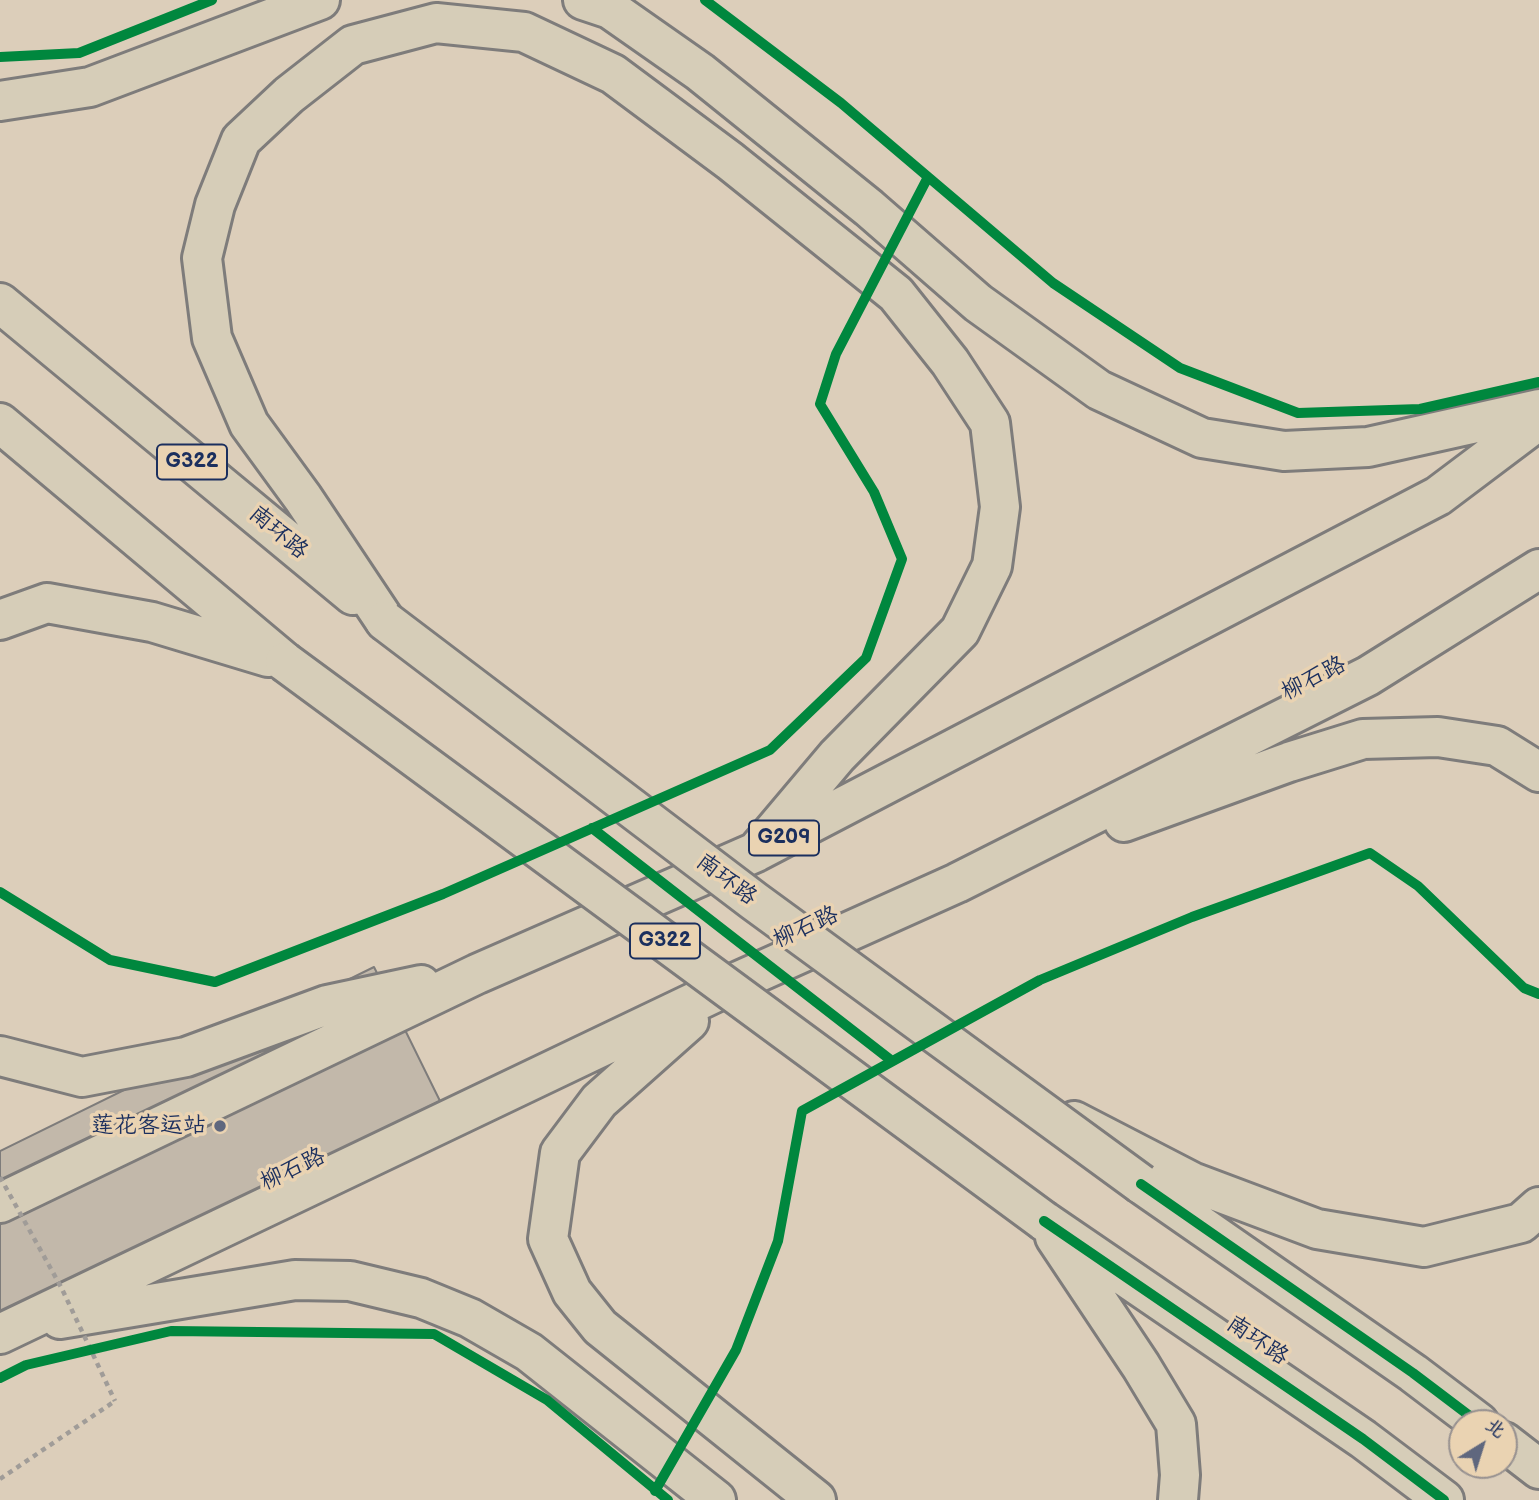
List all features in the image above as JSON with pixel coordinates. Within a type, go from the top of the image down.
[{"type":"highway","points":[[0,101],[90,88],[320,0]]},
{"type":"highway","points":[[583,0],[610,9],[700,72],[869,208],[978,303],[1099,390],[1202,438],[1284,451],[1368,447],[1539,409]]},
{"type":"highway","points":[[385,621],[303,498],[248,424],[212,338],[202,258],[205,245],[215,205],[241,140],[289,95],[353,45],[436,23],[524,32],[614,74],[730,161],[896,295],[950,362],[990,423],[1000,507],[992,566],[960,631],[836,756],[757,852]]},
{"type":"highway","name":"南环路","points":[[0,303],[385,621],[998,1081],[1461,1409]]},
{"type":"highway","name":"G209","points":[[0,1203],[477,974],[757,852],[1438,496],[1539,420]]},
{"type":"highway","name":"南环路","points":[[0,423],[285,662],[1044,1221],[1363,1439],[1444,1500]]},
{"type":"highway","name":"柳石路","points":[[8,1330],[741,980],[957,883],[1368,676],[1539,569]]},
{"type":"highway","points":[[0,620],[47,603],[152,622],[285,662]]},
{"type":"highway","points":[[957,883],[1289,762],[1363,739],[1438,737],[1497,746],[1539,772]]},
{"type":"highway","points":[[0,1056],[82,1077],[187,1058],[327,1005],[477,974]]},
{"type":"highway","points":[[741,980],[652,1051],[599,1101],[560,1153],[548,1239],[572,1292],[600,1327],[816,1500]]},
{"type":"highway","points":[[998,1081],[1192,1182],[1317,1229],[1424,1247],[1521,1223],[1539,1207]]},
{"type":"highway","points":[[1044,1221],[1141,1366],[1176,1424],[1180,1475],[1178,1500]]},
{"type":"highway","points":[[8,1330],[295,1280],[350,1280],[421,1298],[470,1318],[529,1352],[716,1500]]},
{"type":"highway","points":[[1518,1453],[1539,1469]]},
{"type":"path","points":[[0,1177],[61,1287],[116,1401],[0,1479]]},
{"type":"path","points":[[79,1353],[105,1347]]},
{"type":"building","name":"莲花客运站","points":[[374,967],[440,1101],[0,1317],[0,1151]]},
{"type":"cycle path","points":[[0,57],[79,53],[212,0]]},
{"type":"cycle path","points":[[705,0],[841,103],[1053,283],[1180,368],[1298,413],[1420,409],[1539,382]]},
{"type":"cycle path","points":[[0,892],[110,960],[215,982],[443,894],[770,750],[866,658],[902,559],[874,492],[820,404],[836,354],[928,177]]},
{"type":"cycle path","points":[[592,828],[892,1061]]},
{"type":"cycle path","points":[[655,1491],[736,1350],[778,1241],[802,1111],[1040,980],[1192,917],[1370,853],[1418,886],[1524,988],[1539,994]]},
{"type":"cycle path","points":[[1141,1184],[1461,1409]]},
{"type":"cycle path","points":[[1044,1221],[1363,1439],[1444,1500]]},
{"type":"cycle path","points":[[0,1378],[26,1365],[171,1331],[434,1334],[547,1400],[668,1500]]},
{"type":"place","name":"莲花客运站","points":[[220,1126]]}]
